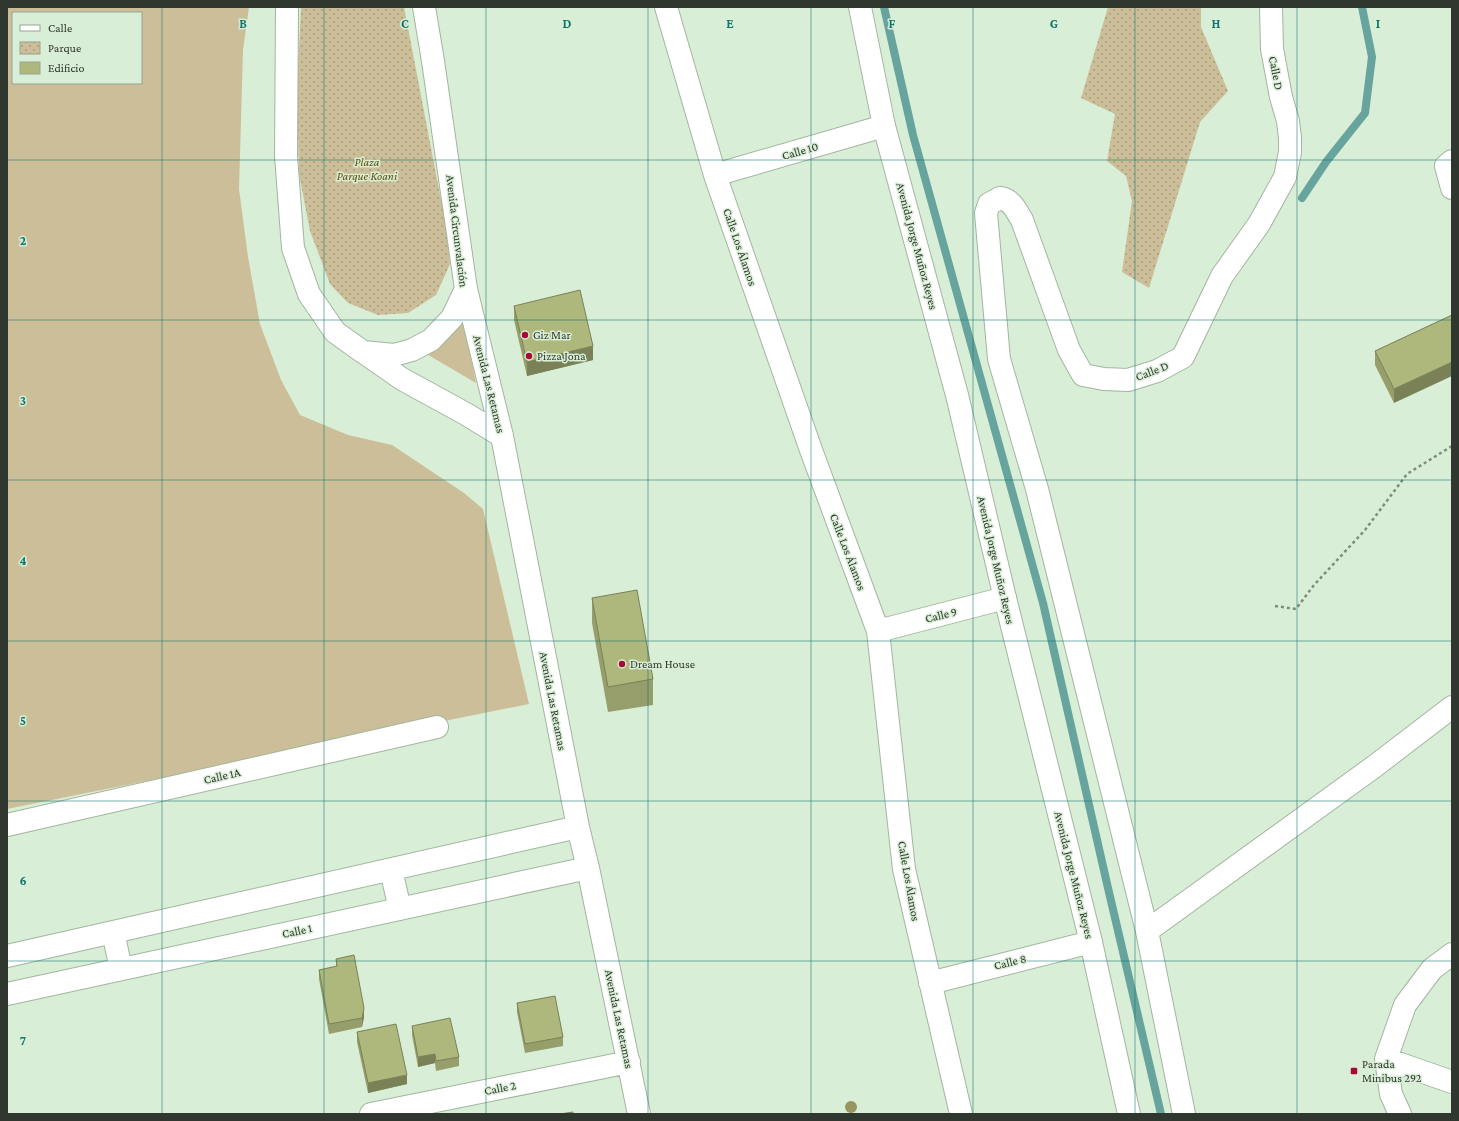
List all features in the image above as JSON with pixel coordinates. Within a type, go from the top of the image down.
[{"type":"street","points":[[287,7],[286,156],[293,248],[309,294],[335,332],[402,379],[466,414],[502,436]]},
{"type":"street","name":"Avenida Circunvalación","points":[[363,352],[394,355],[412,350],[430,340],[452,318],[466,289],[434,61],[424,7]]},
{"type":"street","name":"Calle Los Álamos","points":[[666,7],[715,175],[811,450],[878,631],[904,869],[961,1114]]},
{"type":"street","name":"Avenida Jorge Muñoz Reyes","points":[[860,7],[884,126],[957,395],[1005,598],[1091,942],[1129,1114]]},
{"type":"street","name":"Calle D","points":[[1147,931],[1037,489],[999,359],[986,213],[989,204],[1000,198],[1006,198],[1022,220],[1069,350],[1083,375],[1104,379],[1128,380],[1157,371],[1183,357],[1222,276],[1259,224],[1285,177],[1290,152],[1290,138],[1288,121],[1281,97],[1272,49],[1271,7]]},
{"type":"street","name":"Calle 10","points":[[715,175],[884,126]]},
{"type":"street","points":[[1449,164],[1452,188]]},
{"type":"street","name":"Avenida Las Retamas","points":[[466,289],[502,436],[578,828],[588,868],[639,1114]]},
{"type":"street","name":"Calle 9","points":[[878,631],[1005,598]]},
{"type":"street","points":[[1184,1114],[1147,931],[1375,766],[1452,707]]},
{"type":"street","name":"Calle 1A","points":[[7,825],[437,727]]},
{"type":"street","points":[[7,956],[578,828]]},
{"type":"street","name":"Calle 1","points":[[7,994],[588,868]]},
{"type":"street","points":[[391,870],[400,908]]},
{"type":"street","points":[[113,932],[121,969]]},
{"type":"street","name":"Calle 8","points":[[930,982],[1091,942]]},
{"type":"street","points":[[1400,1114],[1391,1094],[1386,1059],[1405,1004],[1432,969],[1452,954]]},
{"type":"street","points":[[1386,1059],[1452,1082]]},
{"type":"street","name":"Calle 2","points":[[371,1114],[628,1062]]},
{"type":"path","points":[[1275,606],[1296,609],[1314,585],[1365,530],[1407,474],[1452,446]]},
{"type":"green space","points":[[7,7],[249,7],[243,50],[239,189],[248,257],[260,324],[281,380],[300,415],[348,435],[392,445],[464,493],[483,509],[529,704],[7,809]]},
{"type":"green space","name":"Plaza Parque Koani","points":[[301,7],[404,7],[446,226],[450,264],[436,295],[408,313],[378,315],[348,303],[330,284],[310,231],[299,174],[297,91]]},
{"type":"green space","points":[[1108,7],[1201,7],[1201,27],[1228,91],[1200,122],[1149,288],[1122,272],[1132,201],[1126,176],[1107,161],[1115,114],[1081,98]]},
{"type":"green space","points":[[462,313],[476,383],[418,349]]},
{"type":"building","points":[[580,290],[593,346],[527,362],[514,306]]},
{"type":"building","points":[[1452,315],[1452,362],[1394,389],[1375,351]]},
{"type":"building","name":"Dream House","points":[[637,590],[653,679],[608,687],[592,598]]},
{"type":"building","points":[[354,955],[364,1008],[362,1018],[329,1024],[319,970],[337,966],[336,959]]},
{"type":"building","points":[[555,996],[563,1037],[525,1044],[517,1003]]},
{"type":"building","points":[[450,1018],[459,1057],[436,1061],[435,1054],[418,1057],[412,1026]]},
{"type":"building","points":[[396,1024],[407,1075],[368,1083],[357,1032]]},
{"type":"building","points":[[573,1112],[573,1114],[560,1114]]},
{"type":"waterway","points":[[884,7],[913,135],[1043,603],[1161,1114]]},
{"type":"waterway","points":[[1302,198],[1326,162],[1365,113],[1372,57],[1362,7]]},
{"type":"place","name":"Giz Mar","points":[[525,335]]},
{"type":"place","name":"Pizza Jona","points":[[529,356]]},
{"type":"place","name":"Dream House","points":[[622,664]]},
{"type":"place","name":"Parada Minibus 292","points":[[1354,1071]]}]
